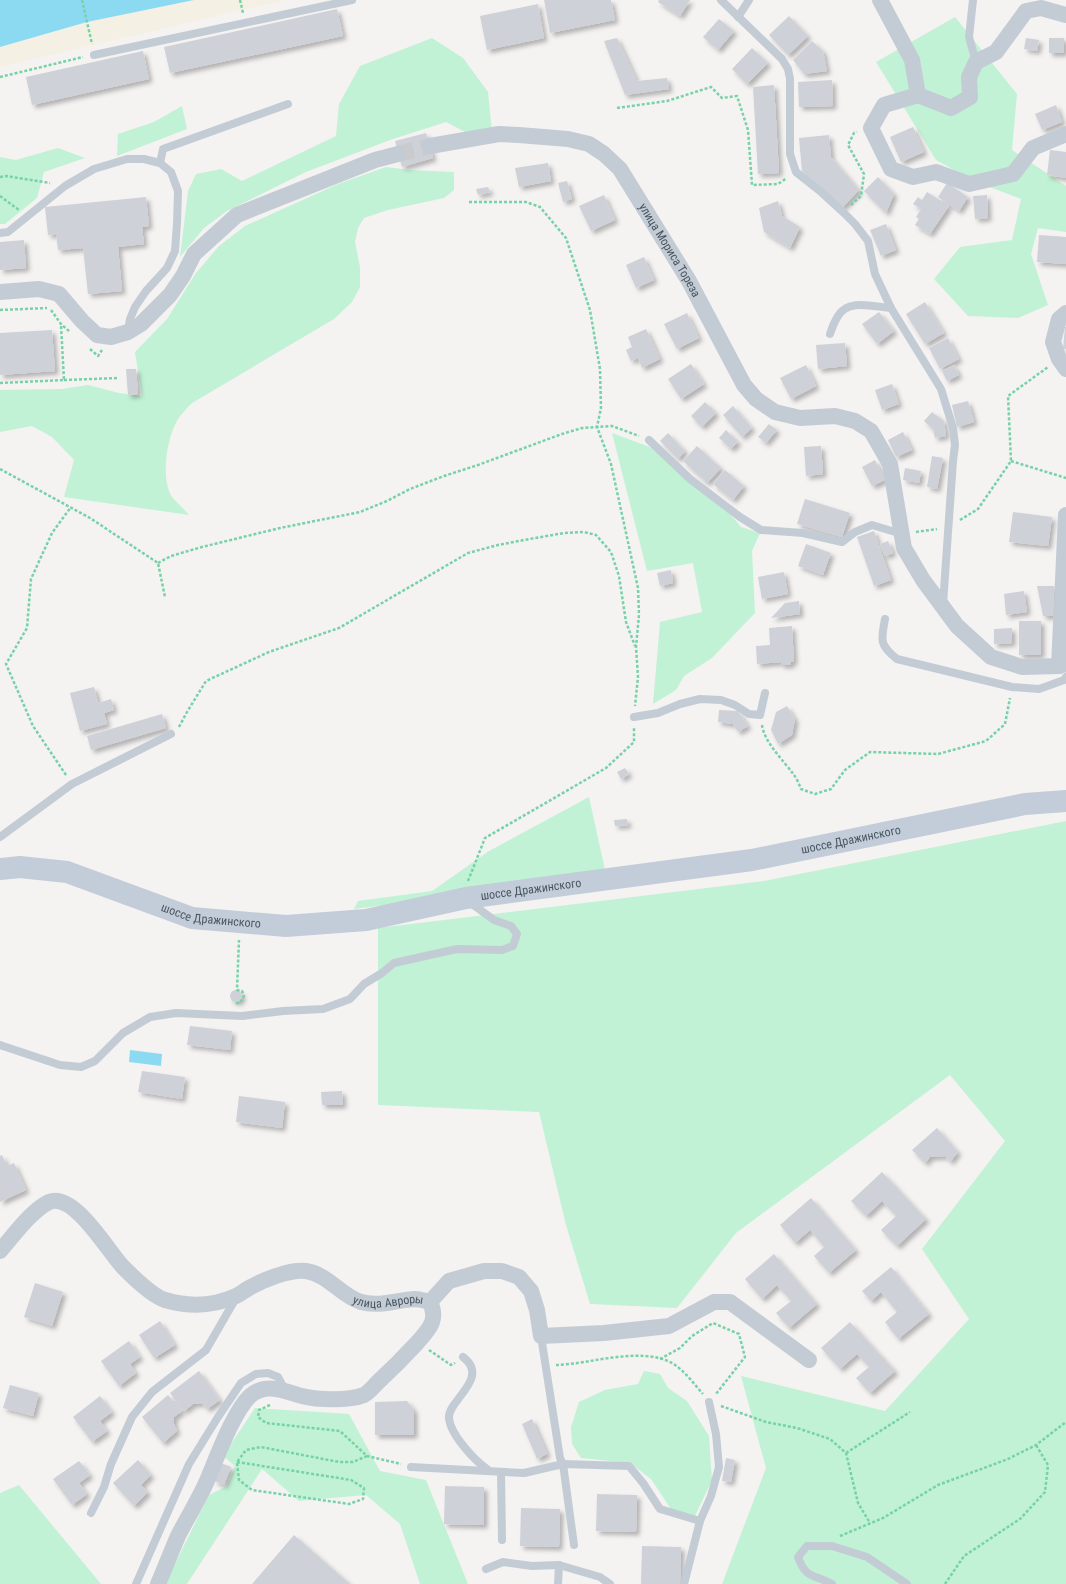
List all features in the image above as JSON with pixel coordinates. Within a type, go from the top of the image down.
[{"type":"main road","name":"шоссе Дражинского","points":[[0,868],[20,867],[67,872],[192,918],[286,926],[366,920],[466,898],[752,860],[1025,804],[1066,801]]},
{"type":"street","points":[[880,0],[912,60],[918,96]]},
{"type":"street","points":[[1066,15],[1041,8],[1026,11],[1016,27],[996,52],[976,62],[969,77],[970,97],[951,108],[918,96],[884,105],[871,128],[891,169],[913,177],[936,172],[969,184],[1013,174],[1033,148],[1066,134]]},
{"type":"street","name":"улица Мориса Тореза","points":[[430,146],[499,134],[568,139],[589,144],[604,154],[620,169],[689,281],[744,386],[756,399],[775,412],[800,418],[835,416],[855,421],[871,431],[890,464],[902,534]]},
{"type":"street","points":[[0,292],[39,289],[59,294],[82,321],[97,334],[111,337],[128,332],[141,324],[170,294],[184,276],[194,254],[236,215],[375,160],[398,154]]},
{"type":"street","points":[[1063,364],[1053,342],[1059,319],[1066,313]]},
{"type":"street","points":[[902,534],[904,548],[923,580],[942,607],[957,626],[991,657],[1022,667],[1064,669],[1066,515]]},
{"type":"street","name":"улица Авроры","points":[[0,1251],[37,1210],[51,1202],[60,1202],[77,1210],[122,1266],[147,1290],[164,1300],[188,1305],[217,1303],[238,1296],[249,1288],[281,1274],[307,1271],[323,1277],[348,1296],[361,1302],[378,1304],[416,1299],[430,1302],[434,1311],[432,1322],[428,1330],[366,1394],[348,1400],[303,1396],[285,1390],[272,1388],[262,1390],[250,1396],[240,1411],[178,1537],[158,1584]]},
{"type":"street","points":[[430,1302],[450,1282],[484,1271],[502,1271],[518,1277],[531,1291],[537,1310],[541,1336],[604,1333],[669,1326],[714,1302],[730,1302],[809,1360]]},
{"type":"lane","points":[[93,52],[352,0]]},
{"type":"lane","points":[[721,0],[782,59],[788,69],[790,79],[790,154],[796,172],[844,213],[868,241],[874,274],[891,308],[941,389],[953,428],[956,444],[942,607]]},
{"type":"lane","points":[[738,17],[748,0]]},
{"type":"lane","points":[[973,0],[969,37],[976,62]]},
{"type":"lane","points":[[160,163],[163,149],[288,104]]},
{"type":"lane","points":[[0,233],[8,232],[65,186],[94,169],[127,159],[144,159],[160,163],[171,172],[178,191],[175,251],[167,268],[146,291],[136,307],[130,319],[128,332]]},
{"type":"lane","points":[[830,334],[838,315],[844,308],[865,304],[891,308]]},
{"type":"lane","points":[[649,440],[690,479],[740,517],[760,530],[803,533],[842,542],[855,532],[872,525],[902,534]]},
{"type":"lane","points":[[885,619],[882,637],[885,650],[897,659],[1012,687],[1039,689],[1064,680],[1064,669]]},
{"type":"lane","points":[[634,717],[658,713],[680,704],[700,699],[721,700],[735,705],[749,714],[760,715],[765,693]]},
{"type":"lane","points":[[0,837],[72,784],[171,734]]},
{"type":"lane","points":[[0,1045],[60,1065],[81,1067],[95,1061],[123,1033],[150,1017],[176,1013],[242,1016],[283,1011],[323,1009],[350,999],[364,984],[382,973],[394,963],[457,949],[502,950],[512,946],[517,934],[511,926],[494,920],[466,898]]},
{"type":"lane","points":[[90,1513],[104,1487],[111,1464],[132,1417],[152,1392],[206,1350],[238,1296]]},
{"type":"lane","points":[[541,1336],[560,1458],[563,1464],[574,1545]]},
{"type":"lane","points":[[463,1357],[472,1367],[471,1380],[452,1408],[449,1417],[452,1427],[468,1454],[487,1470]]},
{"type":"lane","points":[[136,1584],[189,1464],[241,1383],[256,1374],[268,1373],[278,1376],[285,1390]]},
{"type":"lane","points":[[684,1584],[700,1521],[711,1496],[719,1467],[716,1434],[709,1402]]},
{"type":"lane","points":[[411,1467],[524,1473],[563,1464],[629,1466],[643,1483],[660,1509],[700,1521]]},
{"type":"lane","points":[[501,1472],[502,1540]]},
{"type":"lane","points":[[832,1584],[812,1577],[802,1567],[798,1557],[807,1546],[832,1546],[866,1557],[907,1584]]},
{"type":"lane","points":[[486,1569],[503,1562],[532,1566],[559,1565],[600,1577],[610,1584]]},
{"type":"lane","points":[[558,1584],[559,1565]]},
{"type":"path","points":[[0,77],[93,52],[82,0]]},
{"type":"path","points":[[618,108],[667,101],[711,87],[722,98],[737,96],[748,130],[752,185],[778,184],[796,172]]},
{"type":"path","points":[[848,145],[864,174],[861,196]]},
{"type":"path","points":[[0,177],[6,176],[65,186]]},
{"type":"path","points":[[0,196],[27,216]]},
{"type":"path","points":[[466,898],[467,882],[486,838],[606,768],[634,742],[634,717],[638,677],[636,647],[639,615],[638,588],[611,464],[597,427],[600,408],[600,369],[590,310],[566,238],[540,207],[526,202],[469,202]]},
{"type":"path","points":[[0,310],[49,307],[61,324],[64,380]]},
{"type":"path","points":[[902,534],[948,527],[978,509],[1011,461],[1008,396],[1063,364]]},
{"type":"path","points":[[0,384],[118,378]]},
{"type":"path","points":[[158,562],[171,556],[209,545],[280,528],[360,512],[387,501],[410,489],[444,476],[582,428],[612,426],[649,440]]},
{"type":"path","points":[[1011,461],[1066,478]]},
{"type":"path","points":[[0,469],[71,507],[158,562],[165,597]]},
{"type":"path","points":[[71,507],[52,533],[31,579],[27,628],[6,664],[33,726],[72,784]]},
{"type":"path","points":[[171,734],[180,727],[186,712],[206,681],[269,652],[338,628],[468,553],[524,540],[564,533],[584,532],[596,535],[611,552],[619,576],[626,622],[636,647]]},
{"type":"path","points":[[760,715],[762,732],[795,776],[801,789],[815,794],[831,789],[845,770],[870,752],[938,754],[986,741],[1005,724],[1012,687]]},
{"type":"path","points":[[236,1003],[240,1003],[244,996],[242,991],[237,990],[239,922]]},
{"type":"path","points":[[659,1359],[680,1348],[692,1336],[713,1323],[739,1334],[745,1358],[709,1402]]},
{"type":"path","points":[[546,1366],[570,1365],[626,1356],[653,1357],[672,1364],[688,1377],[709,1402],[766,1422],[797,1428],[830,1439],[846,1452],[858,1504],[870,1524]]},
{"type":"path","points":[[846,1452],[910,1412]]},
{"type":"path","points":[[834,1538],[870,1524],[938,1485],[1008,1459],[1036,1445],[1066,1422]]},
{"type":"path","points":[[945,1584],[964,1556],[1020,1519],[1045,1492],[1048,1465],[1036,1445]]},
{"type":"path","points":[[237,1462],[351,1480],[364,1488],[362,1499],[349,1504],[252,1490],[239,1480],[237,1462],[246,1450],[261,1447],[339,1462],[353,1462],[367,1456]]},
{"type":"green space","points":[[955,17],[1017,94],[1012,150],[1066,186],[1066,232],[1038,228],[1031,254],[1048,305],[1018,318],[968,316],[934,279],[960,247],[1012,240],[1021,199],[974,181],[936,160],[876,62]]},
{"type":"green space","points":[[432,38],[463,58],[488,92],[492,132],[471,135],[446,122],[390,140],[306,172],[227,211],[204,228],[180,257],[188,191],[196,174],[221,169],[242,181],[336,136],[339,104],[360,66]]},
{"type":"green space","points":[[182,106],[187,129],[117,156],[118,134],[154,122]]},
{"type":"green space","points":[[58,148],[85,158],[44,172],[37,198],[5,224],[0,224],[0,157],[16,160]]},
{"type":"green space","points":[[386,167],[410,170],[454,172],[454,190],[444,198],[388,210],[364,218],[358,228],[355,242],[360,267],[360,287],[352,302],[334,319],[192,403],[181,415],[174,427],[168,447],[166,458],[166,479],[168,489],[172,497],[189,515],[64,497],[74,460],[52,437],[32,426],[0,432],[0,390],[62,389],[88,385],[119,393],[142,396],[135,352],[167,319],[196,273],[219,246],[245,226],[338,184]]},
{"type":"green space","points":[[612,433],[658,450],[713,494],[741,527],[760,533],[752,551],[755,613],[712,658],[684,676],[676,690],[653,704],[660,622],[702,612],[693,563],[647,571]]},
{"type":"green space","points":[[589,797],[605,870],[484,892],[354,909],[358,901],[432,891],[489,851]]},
{"type":"green space","points":[[1066,821],[1066,1584],[722,1584],[766,1468],[741,1376],[885,1411],[969,1319],[922,1249],[1005,1141],[950,1075],[736,1233],[677,1308],[590,1304],[566,1225],[539,1112],[378,1105],[378,928],[764,881]]},
{"type":"green space","points":[[644,1371],[660,1374],[668,1388],[687,1401],[709,1436],[712,1480],[695,1516],[671,1509],[651,1479],[630,1463],[581,1458],[572,1444],[571,1427],[579,1402],[605,1390],[638,1384]]},
{"type":"green space","points":[[255,1408],[349,1414],[380,1471],[426,1480],[468,1584],[420,1584],[400,1524],[366,1495],[299,1501],[262,1469],[187,1584],[165,1584],[209,1495],[227,1486],[235,1466],[223,1456]]},
{"type":"green space","points":[[19,1485],[101,1584],[0,1584],[0,1493]]},
{"type":"sand","points":[[194,0],[285,0],[0,67],[0,47],[87,22]]},
{"type":"water","points":[[0,0],[194,0],[87,22],[0,47]]},
{"type":"water","points":[[130,1050],[162,1054],[161,1066],[129,1062]]},
{"type":"building","points":[[544,0],[611,0],[615,20],[550,33]]},
{"type":"building","points":[[659,0],[690,0],[680,16],[658,2]]},
{"type":"building","points":[[538,4],[544,38],[487,50],[480,16]]},
{"type":"building","points":[[337,9],[343,36],[170,73],[164,47]]},
{"type":"building","points":[[789,16],[808,36],[788,55],[769,35]]},
{"type":"building","points":[[719,19],[734,31],[718,50],[703,37]]},
{"type":"building","points":[[617,38],[637,81],[667,78],[669,89],[625,95],[604,41]]},
{"type":"building","points":[[1026,38],[1039,40],[1037,51],[1024,49]]},
{"type":"building","points":[[1049,38],[1064,38],[1064,53],[1049,53]]},
{"type":"building","points":[[812,41],[823,51],[827,71],[804,74],[793,60]]},
{"type":"building","points":[[752,48],[768,63],[747,84],[732,69]]},
{"type":"building","points":[[143,51],[149,79],[32,105],[26,77]]},
{"type":"building","points":[[832,80],[833,106],[799,107],[798,82]]},
{"type":"building","points":[[774,85],[779,173],[758,174],[753,87]]},
{"type":"building","points":[[1056,105],[1062,122],[1042,130],[1035,114]]},
{"type":"building","points":[[913,127],[924,152],[901,162],[890,137]]},
{"type":"building","points":[[426,133],[433,158],[402,167],[395,141]]},
{"type":"building","points":[[829,135],[831,157],[859,190],[842,208],[802,171],[799,138]]},
{"type":"building","points":[[1050,150],[1066,152],[1066,178],[1047,175]]},
{"type":"building","points":[[548,163],[551,181],[519,187],[515,168]]},
{"type":"building","points":[[878,177],[894,194],[886,213],[864,191]]},
{"type":"building","points":[[567,181],[572,199],[563,202],[558,183]]},
{"type":"building","points":[[947,183],[968,197],[959,211],[938,197]]},
{"type":"building","points":[[488,187],[490,192],[478,195],[476,189]]},
{"type":"building","points":[[927,192],[949,206],[930,234],[915,225],[919,219],[916,217],[921,209],[913,204],[918,197],[922,200]]},
{"type":"building","points":[[604,195],[615,220],[591,231],[579,206]]},
{"type":"building","points":[[987,195],[988,218],[975,219],[973,196]]},
{"type":"building","points":[[146,197],[149,226],[142,227],[144,244],[118,247],[122,291],[88,294],[83,248],[58,250],[56,234],[48,235],[45,207]]},
{"type":"building","points":[[778,201],[782,216],[800,227],[790,248],[764,232],[759,208]]},
{"type":"building","points":[[886,224],[896,250],[881,256],[870,230]]},
{"type":"building","points":[[1039,235],[1066,237],[1066,264],[1037,262]]},
{"type":"building","points":[[24,240],[26,268],[0,270],[0,242]]},
{"type":"building","points":[[644,257],[654,280],[636,288],[626,265]]},
{"type":"building","points":[[925,302],[944,333],[925,344],[906,314]]},
{"type":"building","points":[[879,312],[894,331],[877,344],[862,324]]},
{"type":"building","points":[[687,313],[699,338],[677,349],[664,324]]},
{"type":"building","points":[[1065,327],[1066,349],[1063,349]]},
{"type":"building","points":[[646,329],[660,359],[642,368],[638,358],[631,361],[626,350],[632,347],[628,337]]},
{"type":"building","points":[[52,330],[55,371],[0,375],[0,333]]},
{"type":"building","points":[[948,338],[959,359],[940,369],[929,348]]},
{"type":"building","points":[[845,343],[847,366],[818,369],[816,345]]},
{"type":"building","points":[[691,364],[704,384],[681,399],[668,379]]},
{"type":"building","points":[[806,365],[816,386],[791,399],[780,378]]},
{"type":"building","points":[[954,365],[959,375],[947,381],[942,371]]},
{"type":"building","points":[[126,369],[136,369],[138,394],[128,395]]},
{"type":"building","points":[[892,384],[899,404],[882,410],[875,390]]},
{"type":"building","points":[[968,401],[974,422],[957,427],[952,405]]},
{"type":"building","points":[[705,402],[716,413],[702,427],[691,416]]},
{"type":"building","points":[[733,406],[752,428],[742,437],[723,415]]},
{"type":"building","points":[[932,412],[944,421],[946,436],[935,438],[933,429],[924,421]]},
{"type":"building","points":[[769,424],[777,430],[766,443],[758,437]]},
{"type":"building","points":[[726,430],[738,442],[731,449],[719,438]]},
{"type":"building","points":[[903,432],[912,450],[896,457],[888,440]]},
{"type":"building","points":[[668,433],[685,451],[678,459],[660,441]]},
{"type":"building","points":[[697,446],[721,468],[707,483],[683,461]]},
{"type":"building","points":[[821,446],[823,474],[806,476],[804,447]]},
{"type":"building","points":[[932,456],[943,458],[937,489],[927,487]]},
{"type":"building","points":[[875,460],[885,480],[872,486],[862,467]]},
{"type":"building","points":[[905,468],[921,471],[919,483],[903,480]]},
{"type":"building","points":[[725,470],[744,486],[733,500],[713,484]]},
{"type":"building","points":[[805,499],[850,513],[842,537],[797,524]]},
{"type":"building","points":[[1013,512],[1052,517],[1048,546],[1009,542]]},
{"type":"building","points":[[874,531],[891,580],[874,586],[857,537]]},
{"type":"building","points":[[888,541],[893,553],[885,556],[880,544]]},
{"type":"building","points":[[806,544],[831,553],[823,575],[798,566]]},
{"type":"building","points":[[671,570],[673,583],[660,586],[657,573]]},
{"type":"building","points":[[784,572],[788,594],[762,599],[758,577]]},
{"type":"building","points":[[1037,586],[1054,586],[1053,616],[1043,616]]},
{"type":"building","points":[[1024,591],[1027,612],[1006,615],[1004,594]]},
{"type":"building","points":[[799,601],[800,614],[771,618],[785,603]]},
{"type":"building","points":[[1019,621],[1041,621],[1041,655],[1019,655]]},
{"type":"building","points":[[792,626],[794,662],[790,662],[791,665],[781,665],[781,662],[757,664],[756,646],[770,645],[769,628]]},
{"type":"building","points":[[1012,628],[1012,643],[994,644],[994,629]]},
{"type":"building","points":[[94,687],[98,703],[111,699],[114,710],[104,713],[107,724],[80,731],[70,693]]},
{"type":"building","points":[[787,706],[795,719],[792,735],[778,744],[771,730],[776,712]]},
{"type":"building","points":[[719,710],[738,711],[748,726],[738,732],[733,724],[718,722]]},
{"type":"building","points":[[162,714],[166,728],[91,750],[87,736]]},
{"type":"building","points":[[625,768],[629,774],[621,779],[617,772]]},
{"type":"building","points":[[627,819],[628,825],[615,826],[614,820]]},
{"type":"building","points":[[236,990],[240,992],[242,996],[240,1000],[236,1002],[232,1000],[230,996],[232,992]]},
{"type":"building","points":[[190,1026],[232,1031],[230,1050],[187,1045]]},
{"type":"building","points":[[142,1071],[185,1077],[182,1099],[138,1092]]},
{"type":"building","points":[[342,1091],[343,1105],[322,1105],[321,1092]]},
{"type":"building","points":[[239,1096],[285,1102],[282,1128],[236,1122]]},
{"type":"building","points":[[937,1128],[958,1152],[950,1162],[945,1156],[930,1157],[925,1163],[912,1150]]},
{"type":"building","points":[[2,1155],[7,1166],[14,1163],[26,1190],[0,1202],[0,1156]]},
{"type":"building","points":[[882,1172],[926,1219],[897,1246],[881,1230],[896,1216],[882,1201],[866,1216],[851,1201]]},
{"type":"building","points":[[811,1198],[856,1250],[829,1273],[814,1256],[824,1247],[810,1230],[795,1243],[780,1225]]},
{"type":"building","points":[[774,1254],[817,1304],[789,1328],[776,1313],[791,1301],[777,1285],[762,1299],[745,1279]]},
{"type":"building","points":[[891,1267],[929,1314],[898,1339],[885,1322],[897,1312],[881,1292],[871,1301],[862,1291]]},
{"type":"building","points":[[35,1283],[63,1292],[52,1326],[24,1317]]},
{"type":"building","points":[[160,1321],[175,1345],[154,1358],[139,1335]]},
{"type":"building","points":[[850,1322],[895,1371],[870,1393],[856,1378],[869,1367],[857,1354],[840,1369],[821,1348]]},
{"type":"building","points":[[129,1341],[140,1357],[130,1364],[136,1373],[119,1386],[101,1361]]},
{"type":"building","points":[[199,1371],[220,1400],[207,1409],[202,1403],[193,1404],[184,1411],[170,1393]]},
{"type":"building","points":[[10,1385],[39,1393],[33,1416],[3,1408]]},
{"type":"building","points":[[168,1395],[182,1411],[174,1417],[174,1424],[177,1431],[163,1443],[142,1417]]},
{"type":"building","points":[[100,1396],[112,1412],[100,1421],[107,1431],[92,1442],[73,1417]]},
{"type":"building","points":[[407,1401],[414,1410],[414,1435],[375,1435],[375,1402]]},
{"type":"building","points":[[532,1419],[547,1454],[537,1459],[522,1424]]},
{"type":"building","points":[[726,1458],[735,1460],[731,1482],[722,1481]]},
{"type":"building","points":[[138,1460],[151,1475],[141,1485],[148,1492],[134,1506],[113,1483]]},
{"type":"building","points":[[79,1461],[90,1475],[79,1483],[87,1494],[72,1505],[53,1479]]},
{"type":"building","points":[[221,1463],[231,1467],[224,1485],[214,1481]]},
{"type":"building","points":[[445,1486],[484,1487],[484,1525],[444,1524]]},
{"type":"building","points":[[597,1494],[637,1495],[636,1532],[596,1531]]},
{"type":"building","points":[[521,1508],[560,1509],[559,1547],[520,1546]]},
{"type":"building","points":[[294,1535],[350,1584],[252,1584]]},
{"type":"building","points":[[642,1546],[681,1547],[680,1584],[641,1584]]},
{"type":"tunnel","points":[[398,154],[430,146]]}]
